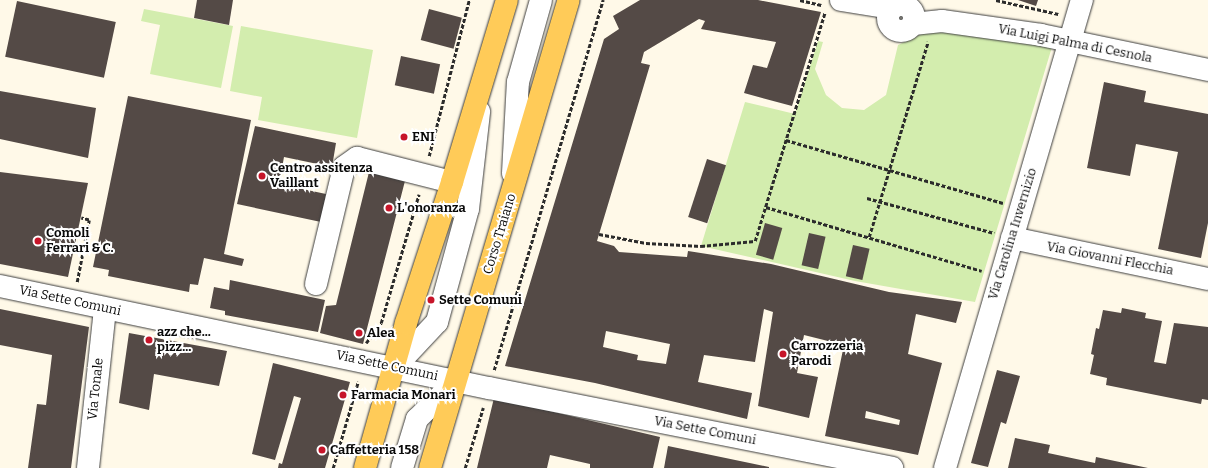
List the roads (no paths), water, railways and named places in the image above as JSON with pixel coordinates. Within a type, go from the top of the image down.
[{"type":"main road","points":[[365,468],[393,369],[452,182],[506,0]]},
{"type":"main road","name":"Corso Traiano","points":[[430,468],[569,0]]},
{"type":"street","points":[[512,190],[518,82],[541,0]]},
{"type":"street","name":"Via Luigi Palma di Cesnola","points":[[851,2],[913,17],[1070,40],[1208,70]]},
{"type":"street","name":"Via Carolina Invernizio","points":[[945,468],[1079,9]]},
{"type":"street","points":[[393,369],[437,322],[468,209],[482,83]]},
{"type":"street","points":[[316,284],[344,167],[357,158],[452,182]]},
{"type":"street","name":"Via Giovanni Flecchia","points":[[1012,238],[1208,279]]},
{"type":"street","name":"Via Sette Comuni","points":[[0,286],[393,369],[892,468]]},
{"type":"street","name":"Via Tonale","points":[[88,468],[105,309]]},
{"type":"street","points":[[402,468],[416,419],[456,381]]},
{"type":"place","name":"ENI","points":[[404,137]]},
{"type":"place","name":"Centro assitenza Vaillant","points":[[262,176]]},
{"type":"place","name":"L'onoranza","points":[[389,208]]},
{"type":"place","name":"Comoli Ferrari & C.","points":[[38,241]]},
{"type":"place","name":"Sette Comuni","points":[[431,300]]},
{"type":"place","name":"Alea","points":[[359,333]]},
{"type":"place","name":"azz che... pizz...","points":[[149,340]]},
{"type":"place","name":"Carrozzeria Parodi","points":[[783,354]]},
{"type":"place","name":"Farmacia Monari","points":[[343,395]]},
{"type":"place","name":"Caffetteria 158","points":[[322,450]]}]
